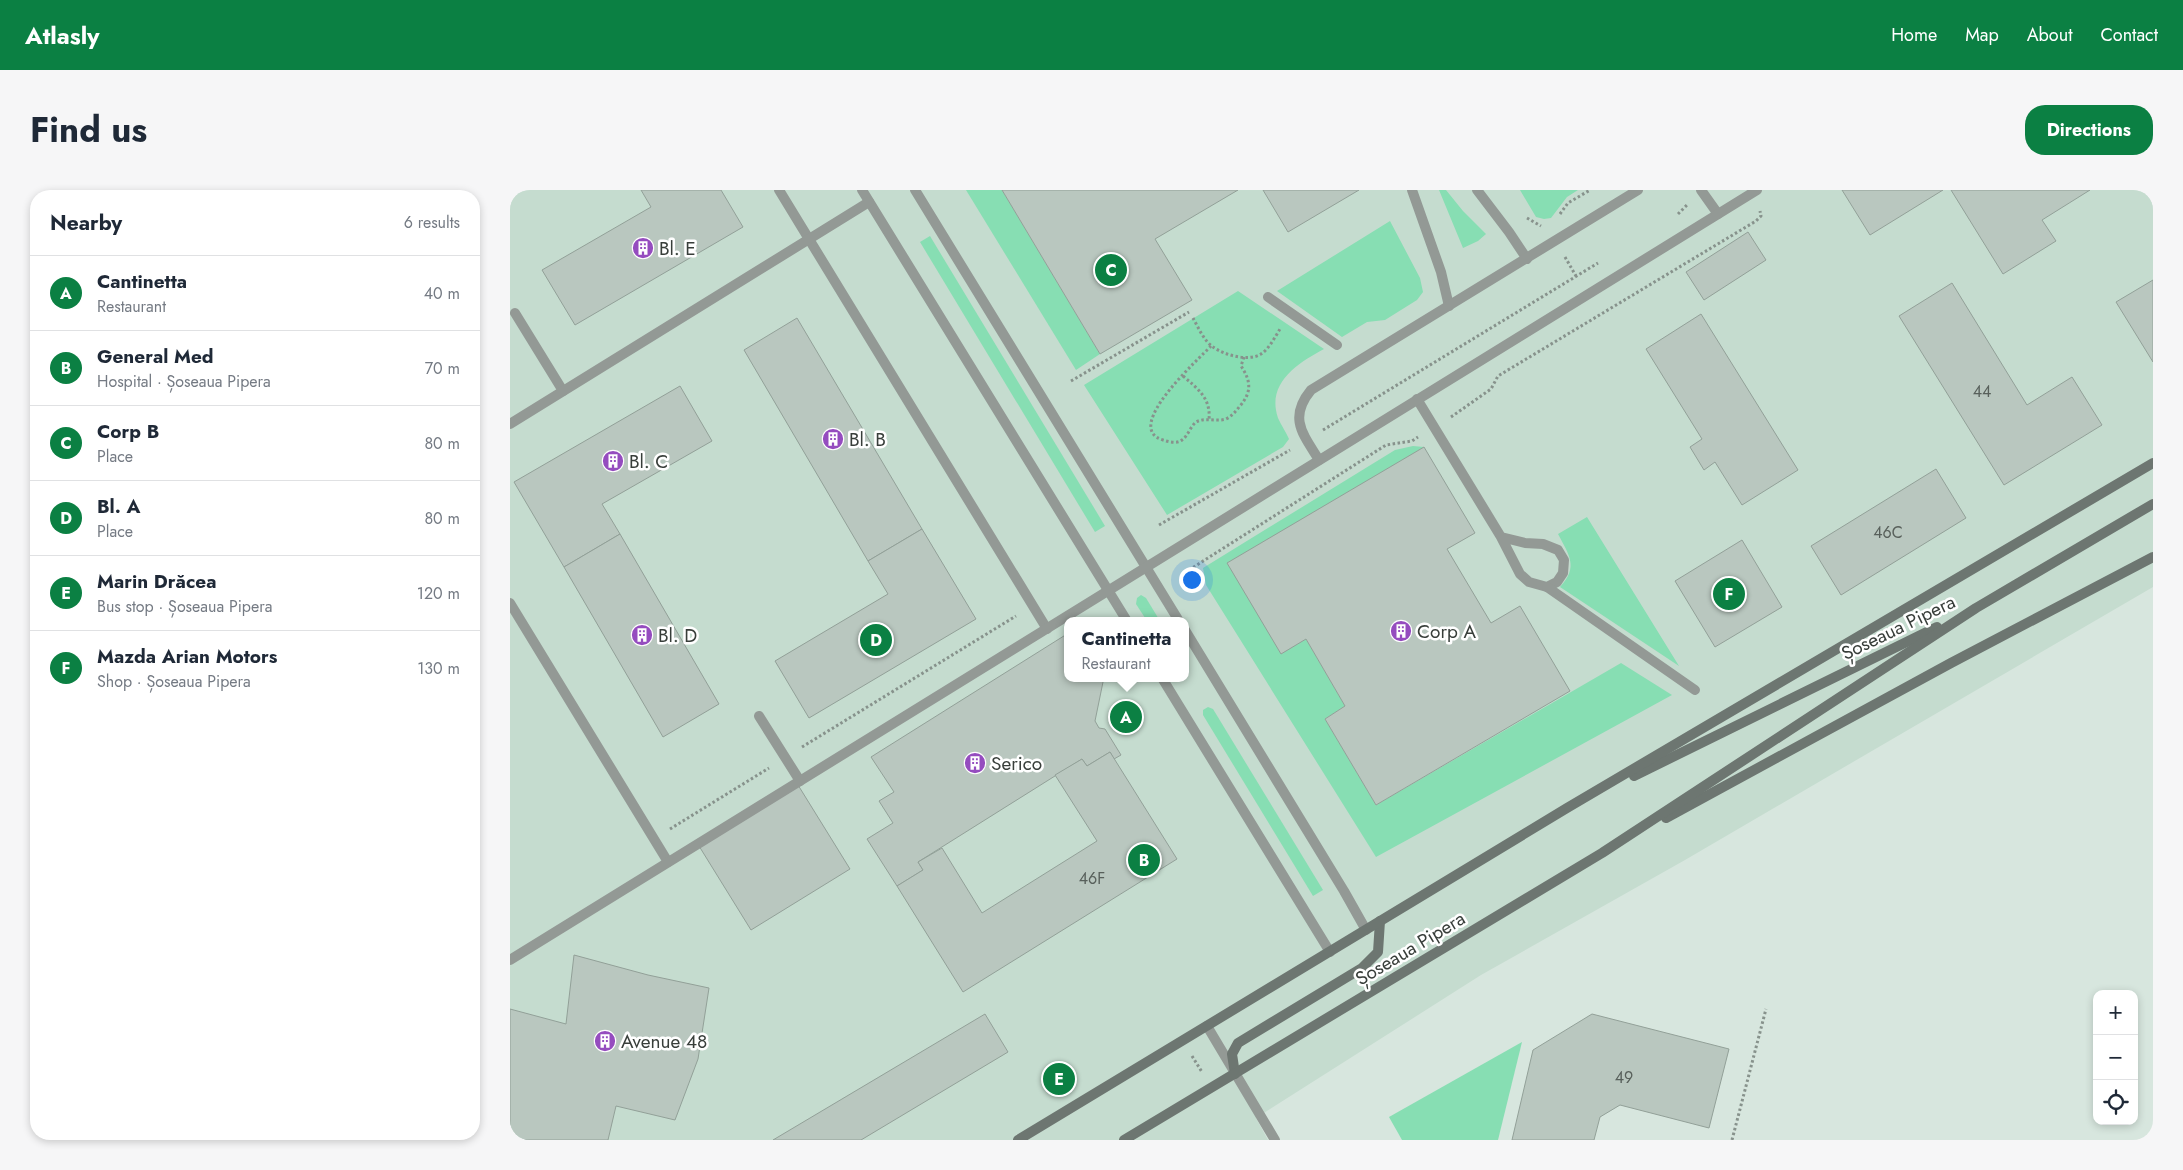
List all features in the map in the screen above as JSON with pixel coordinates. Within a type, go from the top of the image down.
[{"type":"main road","name":"Șoseaua Pipera","points":[[1018,1140],[1567,808],[2153,463]]},
{"type":"main road","points":[[1976,608],[2153,504]]},
{"type":"main road","name":"Șoseaua Pipera","points":[[1602,853],[1951,663],[2153,557]]},
{"type":"main road","name":"Șoseaua Pipera","points":[[1567,808],[1976,608]]},
{"type":"main road","name":"Șoseaua Pipera","points":[[1124,1140],[1602,853],[1976,608]]},
{"type":"main road","name":"Șoseaua Pipera","points":[[1235,1074],[1232,1054],[1238,1043],[1362,968],[1378,952],[1380,921]]},
{"type":"street","points":[[779,190],[1047,629]]},
{"type":"street","points":[[862,190],[1125,617]]},
{"type":"street","points":[[915,190],[1177,617]]},
{"type":"street","points":[[1412,190],[1441,272],[1449,306]]},
{"type":"street","points":[[1477,190],[1527,259]]},
{"type":"street","points":[[1319,460],[1299,427],[1298,412],[1303,399],[1311,390],[1638,190]]},
{"type":"street","points":[[1702,190],[1718,214]]},
{"type":"street","points":[[1066,617],[1753,192]]},
{"type":"street","points":[[510,424],[869,202]]},
{"type":"street","points":[[1268,297],[1338,344]]},
{"type":"street","points":[[515,314],[562,391]]},
{"type":"street","points":[[1418,400],[1501,538],[1520,574],[1529,582],[1546,587],[1695,690]]},
{"type":"street","points":[[1501,538],[1525,543],[1544,544],[1558,550],[1564,560],[1563,573],[1557,582],[1546,587]]},
{"type":"street","points":[[510,603],[668,862]]},
{"type":"street","points":[[510,960],[1064,618]]},
{"type":"street","points":[[1189,637],[1366,930]]},
{"type":"street","points":[[1164,682],[1330,952]]},
{"type":"street","points":[[759,716],[800,781]]},
{"type":"street","points":[[1207,1026],[1275,1140]]},
{"type":"path","points":[[1556,219],[1568,203],[1590,190]]},
{"type":"path","points":[[1676,216],[1702,190]]},
{"type":"path","points":[[1189,570],[1386,445],[1412,441],[1434,428],[1491,389],[1498,376],[1756,221],[1761,216],[1761,212],[1753,192]]},
{"type":"path","points":[[1527,218],[1539,226],[1547,226]]},
{"type":"path","points":[[1159,525],[1307,440],[1601,261]]},
{"type":"path","points":[[1071,381],[1189,312]]},
{"type":"path","points":[[1193,318],[1212,346],[1222,351],[1251,358],[1261,354],[1269,346],[1291,312]]},
{"type":"path","points":[[1212,346],[1164,396],[1156,408],[1152,420],[1152,430],[1155,436],[1168,442],[1181,441],[1195,423],[1225,419],[1230,416],[1248,396],[1250,384],[1241,366],[1244,357]]},
{"type":"path","points":[[1183,376],[1208,401],[1210,410],[1209,420]]},
{"type":"path","points":[[654,839],[1033,606]]},
{"type":"path","points":[[1732,1140],[1766,1009]]},
{"type":"path","points":[[1183,1041],[1212,1087]]},
{"type":"shaded area","points":[[510,190],[2153,190],[2153,587],[1685,860],[1481,975],[1256,1118],[1268,1140],[510,1140]]},
{"type":"green space","points":[[966,190],[1002,190],[1100,354],[1076,370]]},
{"type":"green space","points":[[1439,190],[1446,190],[1463,211],[1486,234],[1478,241],[1463,248]]},
{"type":"green space","points":[[1520,190],[1578,190],[1567,197],[1551,218],[1544,219],[1536,217]]},
{"type":"green space","points":[[1390,221],[1420,278],[1423,292],[1417,300],[1385,320],[1367,322],[1342,337],[1277,291]]},
{"type":"green space","points":[[930,236],[1105,526],[1095,532],[920,242]]},
{"type":"green space","points":[[1238,291],[1324,349],[1295,368],[1280,384],[1276,394],[1275,406],[1278,418],[1289,439],[1283,447],[1167,515],[1084,385]]},
{"type":"green space","points":[[1413,446],[1424,447],[1281,653],[1306,639],[1345,706],[1325,719],[1376,805],[1621,663],[1672,695],[1376,857],[1206,585],[1203,568],[1395,450]]},
{"type":"green space","points":[[1587,517],[1679,666],[1560,587],[1566,580],[1571,567],[1568,555],[1558,534]]},
{"type":"green space","points":[[1141,595],[1146,598],[1158,617],[1144,617],[1136,604],[1137,598]]},
{"type":"green space","points":[[1208,707],[1213,709],[1323,890],[1313,896],[1203,715],[1203,710]]},
{"type":"green space","points":[[1522,1042],[1498,1140],[1402,1140],[1389,1117]]},
{"type":"building","name":"Bl. E","points":[[641,190],[721,190],[743,227],[575,325],[542,270],[651,207]]},
{"type":"building","points":[[1002,190],[1238,190],[1155,239],[1192,300],[1100,354]]},
{"type":"building","points":[[1263,190],[1359,190],[1288,232]]},
{"type":"building","points":[[1842,190],[1943,190],[1870,235]]},
{"type":"building","points":[[1951,190],[2090,190],[2042,220],[2056,241],[2003,274]]},
{"type":"building","points":[[1748,232],[1766,260],[1704,300],[1686,272]]},
{"type":"building","points":[[2153,280],[2153,362],[2116,302]]},
{"type":"building","points":[[1952,283],[2027,405],[2072,377],[2102,425],[2004,485],[1899,316]]},
{"type":"building","points":[[1701,314],[1798,470],[1742,505],[1715,462],[1704,470],[1690,447],[1702,439],[1646,349]]},
{"type":"building","name":"Bl. B","points":[[797,318],[922,529],[868,561],[744,350]]},
{"type":"building","name":"Bl. C","points":[[680,386],[712,441],[602,504],[620,534],[564,567],[514,482]]},
{"type":"building","name":"Corp A","points":[[1424,447],[1475,533],[1447,549],[1491,623],[1520,606],[1570,691],[1376,805],[1325,719],[1345,706],[1306,639],[1281,654],[1227,563]]},
{"type":"building","points":[[1936,469],[1966,518],[1841,595],[1811,546]]},
{"type":"building","points":[[922,529],[976,619],[809,718],[775,661],[888,594],[868,561]]},
{"type":"building","name":"Bl. D","points":[[620,534],[719,704],[663,737],[564,567]]},
{"type":"building","points":[[1742,540],[1782,607],[1715,647],[1675,581]]},
{"type":"building","name":"Serico","points":[[1064,636],[1064,682],[1103,682],[1095,721],[1099,728],[1105,729],[1121,755],[1114,759],[1110,752],[1087,766],[1082,759],[918,862],[923,870],[897,886],[867,839],[893,823],[879,801],[894,792],[871,757]]},
{"type":"building","name":"Serico","points":[[1110,752],[1177,859],[963,992],[897,886],[923,870],[918,862],[942,848],[982,913],[1097,841],[1055,775],[1082,759],[1087,766]]},
{"type":"building","points":[[798,785],[850,869],[751,930],[699,846]]},
{"type":"building","name":"Avenue 48","points":[[574,955],[648,975],[709,988],[698,1059],[675,1120],[616,1106],[608,1140],[510,1140],[510,1009],[566,1024]]},
{"type":"building","points":[[985,1014],[1008,1052],[861,1140],[773,1140]]},
{"type":"building","points":[[1592,1014],[1729,1049],[1709,1128],[1620,1105],[1600,1117],[1594,1140],[1512,1140],[1533,1050]]},
{"type":"place","name":"Bl. E","points":[[643,248]]},
{"type":"place","name":"Corp B","points":[[1111,270]]},
{"type":"place","name":"Bl. B","points":[[833,439]]},
{"type":"place","name":"Bl. C","points":[[613,461]]},
{"type":"place","name":"Mazda Arian Motors","points":[[1729,594]]},
{"type":"place","name":"Corp A","points":[[1401,631]]},
{"type":"place","name":"Bl. D","points":[[642,635]]},
{"type":"place","name":"Bl. A","points":[[876,640]]},
{"type":"place","name":"Cantinetta","points":[[1126,717]]},
{"type":"place","name":"Serico","points":[[975,763]]},
{"type":"place","name":"General Med","points":[[1144,860]]},
{"type":"place","name":"Avenue 48","points":[[605,1041]]},
{"type":"place","name":"Marin Drăcea","points":[[1059,1079]]}]
